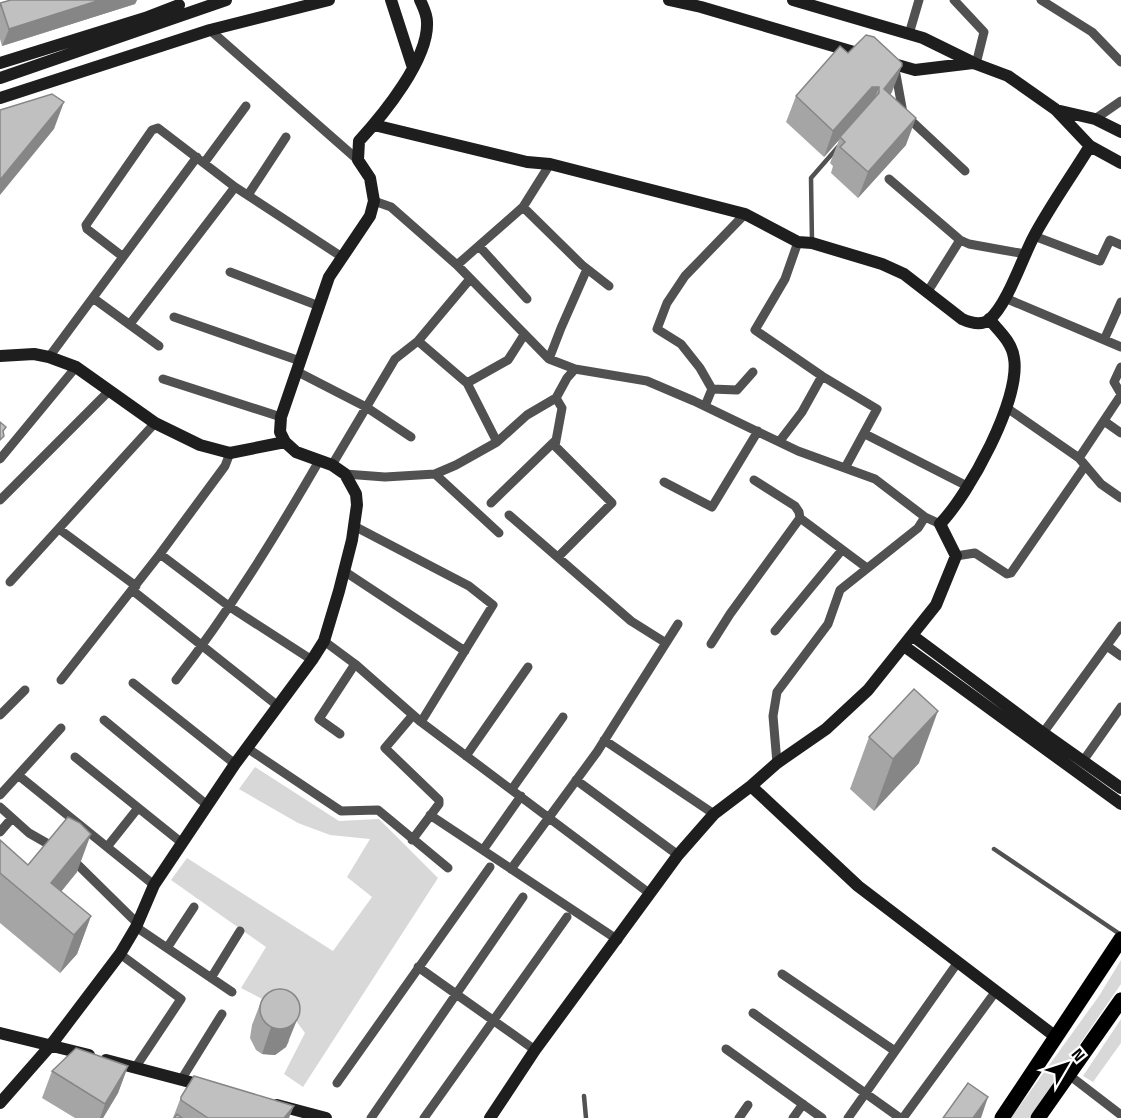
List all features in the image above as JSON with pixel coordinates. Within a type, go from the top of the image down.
[{"type":"main road","points":[[1002,1118],[1121,939]]},
{"type":"main road","points":[[1038,1118],[1121,1000]]},
{"type":"street","points":[[0,63],[180,6],[226,0]]},
{"type":"street","points":[[0,98],[210,30],[329,0]]},
{"type":"street","points":[[391,0],[413,68]]},
{"type":"street","points":[[358,160],[359,141],[374,125],[403,85],[413,68],[426,36],[427,21],[420,0]]},
{"type":"street","points":[[669,0],[701,7],[915,70],[975,63]]},
{"type":"street","points":[[793,0],[923,38],[1008,76],[1055,110],[1090,146],[1121,163]]},
{"type":"street","points":[[909,34],[919,0]]},
{"type":"street","points":[[954,0],[984,32],[975,63]]},
{"type":"street","points":[[1041,0],[1092,32],[1121,62]]},
{"type":"street","points":[[0,1103],[51,1045],[120,954],[137,925],[154,885],[235,764],[324,641],[354,526],[356,494],[345,474],[333,465],[296,452],[285,442],[280,432],[281,417],[329,277],[370,216],[374,201],[370,178],[358,160],[180,6]]},
{"type":"street","points":[[0,78],[180,6]]},
{"type":"street","points":[[894,64],[903,113],[965,171]]},
{"type":"street","points":[[1095,120],[1121,101]]},
{"type":"street","points":[[49,357],[122,256],[246,106]]},
{"type":"street","points":[[1055,110],[1095,120],[1121,132]]},
{"type":"street","points":[[374,125],[527,162],[550,164],[745,214],[798,242],[812,243],[882,264],[903,274],[971,324],[989,319],[1005,298],[1034,236],[1090,146]]},
{"type":"street","points":[[122,256],[87,229],[86,225],[152,130],[158,128],[235,187],[342,257]]},
{"type":"street","points":[[248,195],[286,137]]},
{"type":"street","points":[[457,265],[523,207],[550,164]]},
{"type":"street","points":[[890,179],[960,240],[969,244],[1025,254]]},
{"type":"street","points":[[130,324],[235,187]]},
{"type":"street","points":[[374,201],[391,207],[457,265],[549,359],[575,369],[647,381],[798,451],[875,479],[925,518],[940,524],[956,556],[936,605],[849,709],[714,814],[678,855],[618,940],[535,1050],[490,1118]]},
{"type":"street","points":[[523,207],[587,269],[609,286]]},
{"type":"street","points":[[712,389],[700,368],[681,344],[657,329],[667,303],[685,276],[745,214]]},
{"type":"street","points":[[1034,236],[1100,261],[1110,240],[1121,245]]},
{"type":"street","points":[[928,291],[960,240]]},
{"type":"street","points":[[798,242],[785,279],[755,330],[822,376],[877,409],[845,468]]},
{"type":"street","points":[[479,246],[527,299]]},
{"type":"street","points":[[549,359],[587,269]]},
{"type":"street","points":[[230,272],[319,306]]},
{"type":"street","points":[[333,465],[395,359],[418,341],[470,279]]},
{"type":"street","points":[[93,298],[159,346]]},
{"type":"street","points":[[1005,298],[1121,347]]},
{"type":"street","points":[[1104,340],[1121,302]]},
{"type":"street","points":[[174,317],[298,366],[411,437]]},
{"type":"street","points":[[940,524],[969,487],[1007,408],[1015,375],[1014,356],[1009,342],[989,319]]},
{"type":"street","points":[[467,383],[508,360],[524,335]]},
{"type":"street","points":[[418,341],[467,383],[497,442]]},
{"type":"street","points":[[0,356],[34,354],[76,367],[155,423],[200,445],[230,453],[285,442]]},
{"type":"street","points":[[2,453],[76,367]]},
{"type":"street","points":[[956,556],[975,553],[1007,574],[1011,573],[1082,462],[1121,395],[1114,382],[1121,368]]},
{"type":"street","points":[[345,474],[385,477],[435,474],[456,465],[497,442],[527,415],[556,398],[575,369]]},
{"type":"street","points":[[712,389],[737,390],[753,372]]},
{"type":"street","points":[[779,442],[802,412],[822,376]]},
{"type":"street","points":[[163,380],[281,417]]},
{"type":"street","points":[[705,406],[712,389]]},
{"type":"street","points":[[0,500],[109,391]]},
{"type":"street","points":[[556,398],[562,408],[555,446],[612,503],[558,557]]},
{"type":"street","points":[[1007,408],[1082,462],[1101,484],[1121,498]]},
{"type":"street","points":[[1104,421],[1121,433]]},
{"type":"street","points":[[10,582],[155,423]]},
{"type":"street","points":[[664,482],[712,507],[758,431]]},
{"type":"street","points":[[865,434],[969,487]]},
{"type":"street","points":[[491,503],[556,440]]},
{"type":"street","points":[[61,680],[160,554],[225,466],[230,453]]},
{"type":"street","points":[[177,680],[230,607],[272,542],[319,461]]},
{"type":"street","points":[[435,474],[499,533]]},
{"type":"street","points":[[754,480],[795,506],[800,518],[867,568]]},
{"type":"street","points":[[509,515],[631,621],[666,643]]},
{"type":"street","points":[[711,644],[800,518]]},
{"type":"street","points":[[777,763],[773,716],[777,692],[828,624],[840,590],[918,528],[925,518]]},
{"type":"street","points":[[354,526],[469,586],[493,605],[421,722]]},
{"type":"street","points":[[59,528],[278,706]]},
{"type":"street","points":[[775,631],[842,550]]},
{"type":"street","points":[[160,554],[230,607],[312,660]]},
{"type":"street","points":[[344,571],[465,651]]},
{"type":"street","points":[[511,869],[604,740],[678,624]]},
{"type":"street","points":[[1043,734],[1121,626]]},
{"type":"street","points":[[324,641],[355,664],[421,722],[649,893]]},
{"type":"street","points":[[908,641],[1121,788]]},
{"type":"street","points":[[908,641],[1121,804]]},
{"type":"street","points":[[1107,646],[1121,656]]},
{"type":"street","points":[[340,734],[319,719],[355,664]]},
{"type":"street","points":[[466,756],[528,667]]},
{"type":"street","points":[[133,683],[235,764]]},
{"type":"street","points":[[0,716],[25,690]]},
{"type":"street","points":[[1083,761],[1121,707]]},
{"type":"street","points":[[412,840],[440,801],[385,748],[413,715]]},
{"type":"street","points":[[512,789],[563,717]]},
{"type":"street","points":[[104,720],[207,805]]},
{"type":"street","points":[[0,795],[61,728]]},
{"type":"street","points":[[604,740],[714,814]]},
{"type":"street","points":[[247,748],[340,811],[378,810],[448,868]]},
{"type":"street","points":[[75,757],[182,843]]},
{"type":"street","points":[[18,775],[154,885]]},
{"type":"street","points":[[576,780],[678,855]]},
{"type":"street","points":[[751,786],[858,886],[1056,1037]]},
{"type":"street","points":[[483,850],[521,796]]},
{"type":"street","points":[[0,807],[29,833],[70,856],[137,925],[232,992]]},
{"type":"street","points":[[107,847],[138,808]]},
{"type":"street","points":[[430,815],[618,940]]},
{"type":"street","points":[[0,832],[12,818]]},
{"type":"street","points":[[337,1083],[490,867]]},
{"type":"street","points":[[371,1118],[523,897]]},
{"type":"street","points":[[167,948],[194,907]]},
{"type":"street","points":[[424,1118],[567,916]]},
{"type":"street","points":[[211,978],[240,931]]},
{"type":"street","points":[[120,954],[182,999],[135,1068]]},
{"type":"street","points":[[848,1118],[958,962]]},
{"type":"street","points":[[418,967],[535,1050]]},
{"type":"street","points":[[783,974],[896,1051]]},
{"type":"street","points":[[753,1013],[901,1118],[996,991]]},
{"type":"street","points":[[181,1080],[222,1014]]},
{"type":"street","points":[[0,1033],[214,1089]]},
{"type":"street","points":[[726,1049],[822,1118]]},
{"type":"street","points":[[1069,1075],[1121,1115]]},
{"type":"street","points":[[270,1103],[326,1118]]},
{"type":"street","points":[[794,1118],[803,1104]]},
{"type":"street","points":[[739,1118],[748,1105]]},
{"type":"lane","points":[[812,243],[811,178],[843,141]]},
{"type":"lane","points":[[994,849],[1121,935]]},
{"type":"lane","points":[[584,1096],[586,1118]]},
{"type":"shaded area","points":[[255,767],[339,821],[379,819],[438,878],[303,1087],[284,1074],[305,1033],[291,1014],[241,988],[266,947],[171,880],[187,858],[333,951],[372,897],[347,877],[370,839],[330,835],[298,823],[239,789]]},
{"type":"shaded area","points":[[1121,960],[1121,984],[1029,1118],[1011,1118],[1099,996]]},
{"type":"shaded area","points":[[1121,1019],[1121,1043],[1093,1082],[1083,1076]]},
{"type":"building","points":[[11,0],[100,0],[9,29],[0,3]]},
{"type":"building","points":[[866,35],[874,37],[902,63],[884,89],[916,118],[868,172],[840,147],[845,142],[840,137],[879,93],[879,87],[872,87],[833,131],[796,96],[840,46],[848,53]]},
{"type":"building","points":[[52,94],[64,102],[0,180],[0,110]]},
{"type":"building","points":[[0,422],[6,427],[3,431],[4,436],[0,440]]},
{"type":"building","points":[[914,689],[938,711],[893,759],[869,737]]},
{"type":"building","points":[[68,817],[80,823],[91,834],[51,883],[91,916],[74,935],[0,873],[0,840],[28,865]]},
{"type":"building","points":[[280,989],[294,995],[300,1009],[294,1023],[280,1029],[266,1023],[260,1009],[266,995]]},
{"type":"building","points":[[76,1048],[128,1066],[105,1104],[52,1071]]},
{"type":"building","points":[[194,1076],[294,1106],[284,1118],[208,1118],[181,1100]]},
{"type":"building","points":[[968,1083],[988,1097],[973,1118],[943,1118]]}]
